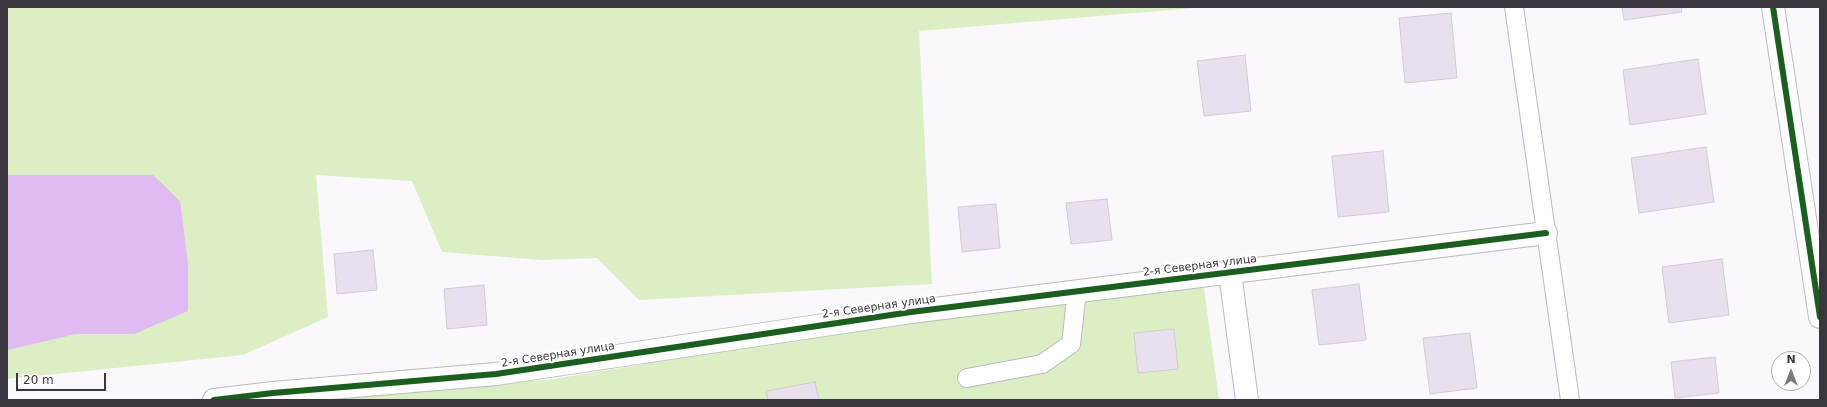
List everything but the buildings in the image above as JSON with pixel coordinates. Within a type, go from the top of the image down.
[{"type":"street","points":[[1773,7],[1820,316]]},
{"type":"street","name":"2-я Северная улица","points":[[214,400],[274,393],[496,374],[903,313],[1546,233]]},
{"type":"street","points":[[1230,273],[1247,400]]},
{"type":"lane","points":[[1514,7],[1570,400]]},
{"type":"lane","points":[[967,378],[1042,364],[1072,344],[1077,291]]},
{"type":"green space","points":[[7,7],[1206,7],[919,31],[932,284],[639,300],[597,258],[542,260],[442,252],[412,181],[316,175],[328,317],[243,355],[7,379]]},
{"type":"green space","points":[[1202,273],[1219,400],[188,400],[250,393],[547,380]]},
{"type":"shaded area","points":[[7,175],[153,175],[180,201],[188,263],[188,311],[134,334],[76,334],[7,350]]},
{"type":"cycle path","points":[[1773,7],[1820,317]]},
{"type":"cycle path","points":[[214,400],[273,393],[496,374],[911,312],[1546,233]]}]
